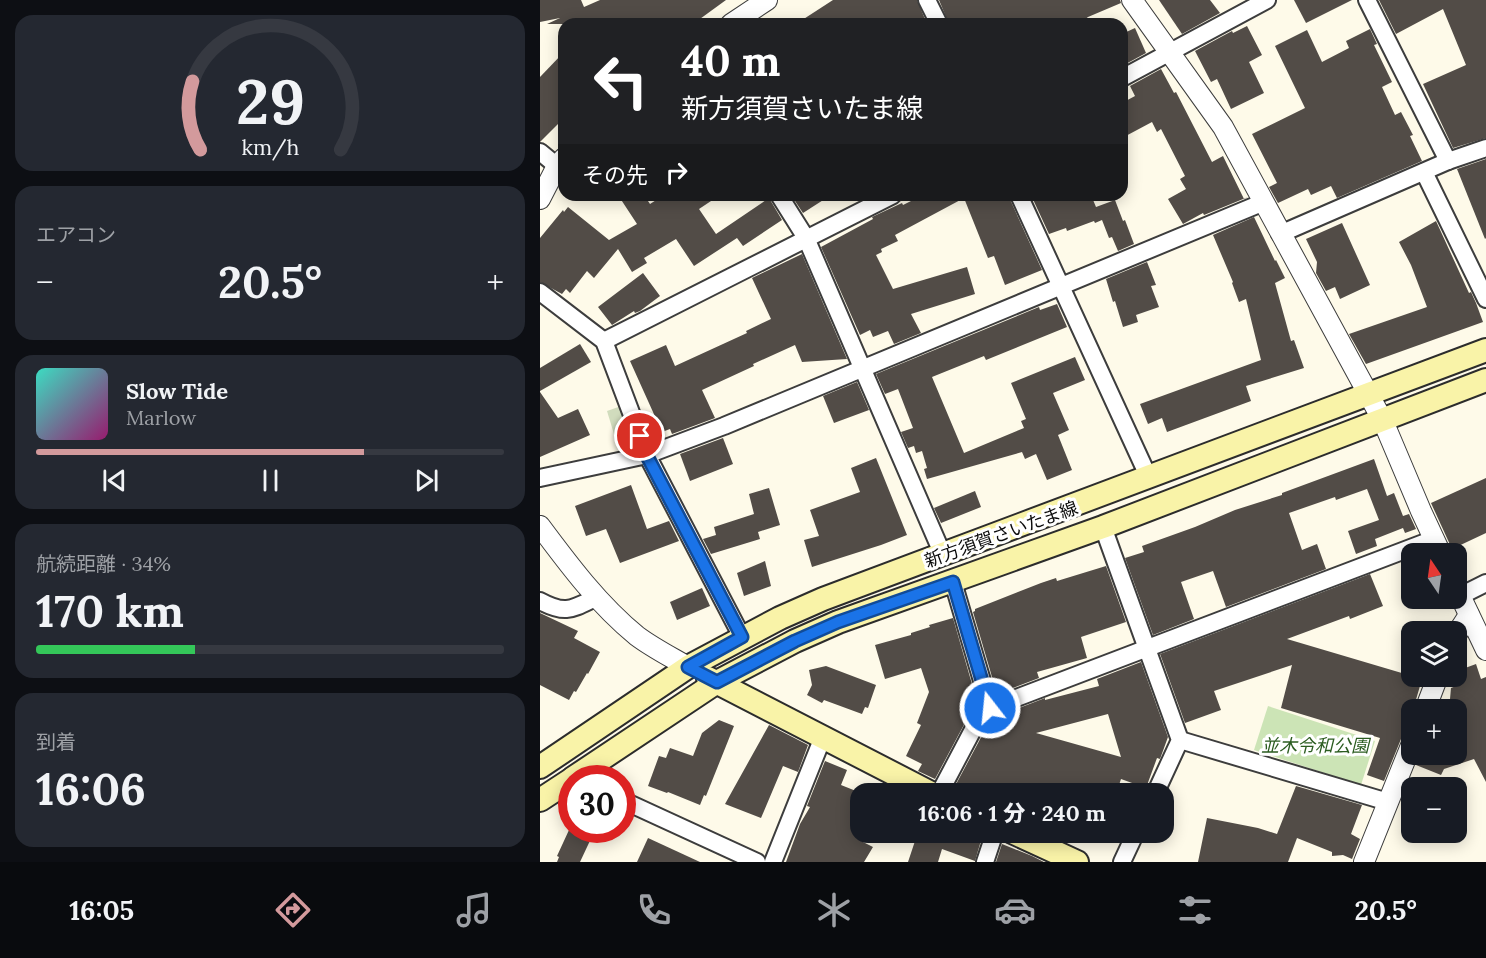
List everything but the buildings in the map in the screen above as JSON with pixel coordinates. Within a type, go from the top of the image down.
[{"type":"main road","name":"新方須賀さいたま線","points":[[540,767],[688,667],[742,637],[823,599],[1486,350]]},
{"type":"main road","name":"新方須賀さいたま線","points":[[593,765],[717,682],[795,641],[838,622],[1103,527],[1486,380]]},
{"type":"main road","points":[[688,667],[912,783]]},
{"type":"main road","name":"新方須賀さいたま線","points":[[540,800],[558,788]]},
{"type":"main road","points":[[1036,843],[1077,862]]},
{"type":"street","points":[[740,18],[767,0]]},
{"type":"street","points":[[927,0],[936,18]]},
{"type":"street","points":[[1132,0],[1223,127],[1383,421],[1436,543]]},
{"type":"street","points":[[1128,75],[1267,0]]},
{"type":"street","points":[[1367,0],[1448,161]]},
{"type":"street","points":[[1280,234],[1448,161],[1486,148]]},
{"type":"street","points":[[540,152],[558,161]]},
{"type":"street","points":[[540,199],[558,167]]},
{"type":"street","points":[[1424,172],[1486,299]]},
{"type":"street","points":[[783,201],[806,238],[943,555]]},
{"type":"street","points":[[604,341],[881,201]]},
{"type":"street","points":[[1022,201],[1149,478]]},
{"type":"street","points":[[540,478],[647,456],[1263,202]]},
{"type":"street","points":[[540,292],[604,341],[647,456],[742,637]]},
{"type":"street","points":[[540,526],[597,597],[637,635],[659,651],[688,667]]},
{"type":"street","points":[[1103,527],[1180,740],[1160,783]]},
{"type":"street","points":[[945,783],[976,724],[990,708],[1147,648],[1401,559]]},
{"type":"street","points":[[953,582],[990,708]]},
{"type":"street","points":[[1467,589],[1486,584]]},
{"type":"street","points":[[540,601],[554,608],[565,610],[597,597]]},
{"type":"street","points":[[1466,609],[1486,650]]},
{"type":"street","points":[[1465,621],[1469,615]]},
{"type":"street","points":[[773,862],[823,737]]},
{"type":"street","points":[[1180,740],[1388,802]]},
{"type":"street","points":[[1364,862],[1403,765]]},
{"type":"street","points":[[636,806],[757,862]]},
{"type":"street","points":[[985,862],[991,843]]},
{"type":"street","points":[[1122,862],[1131,843]]},
{"type":"green space","points":[[624,405],[637,444],[636,450],[620,454],[607,411]]},
{"type":"green space","name":"並木令和公園","points":[[1268,706],[1375,741],[1361,785],[1254,750]]},
{"type":"route","points":[[640,436],[647,456],[742,637],[688,667],[717,682],[795,641],[838,622],[953,582],[990,708]]}]
